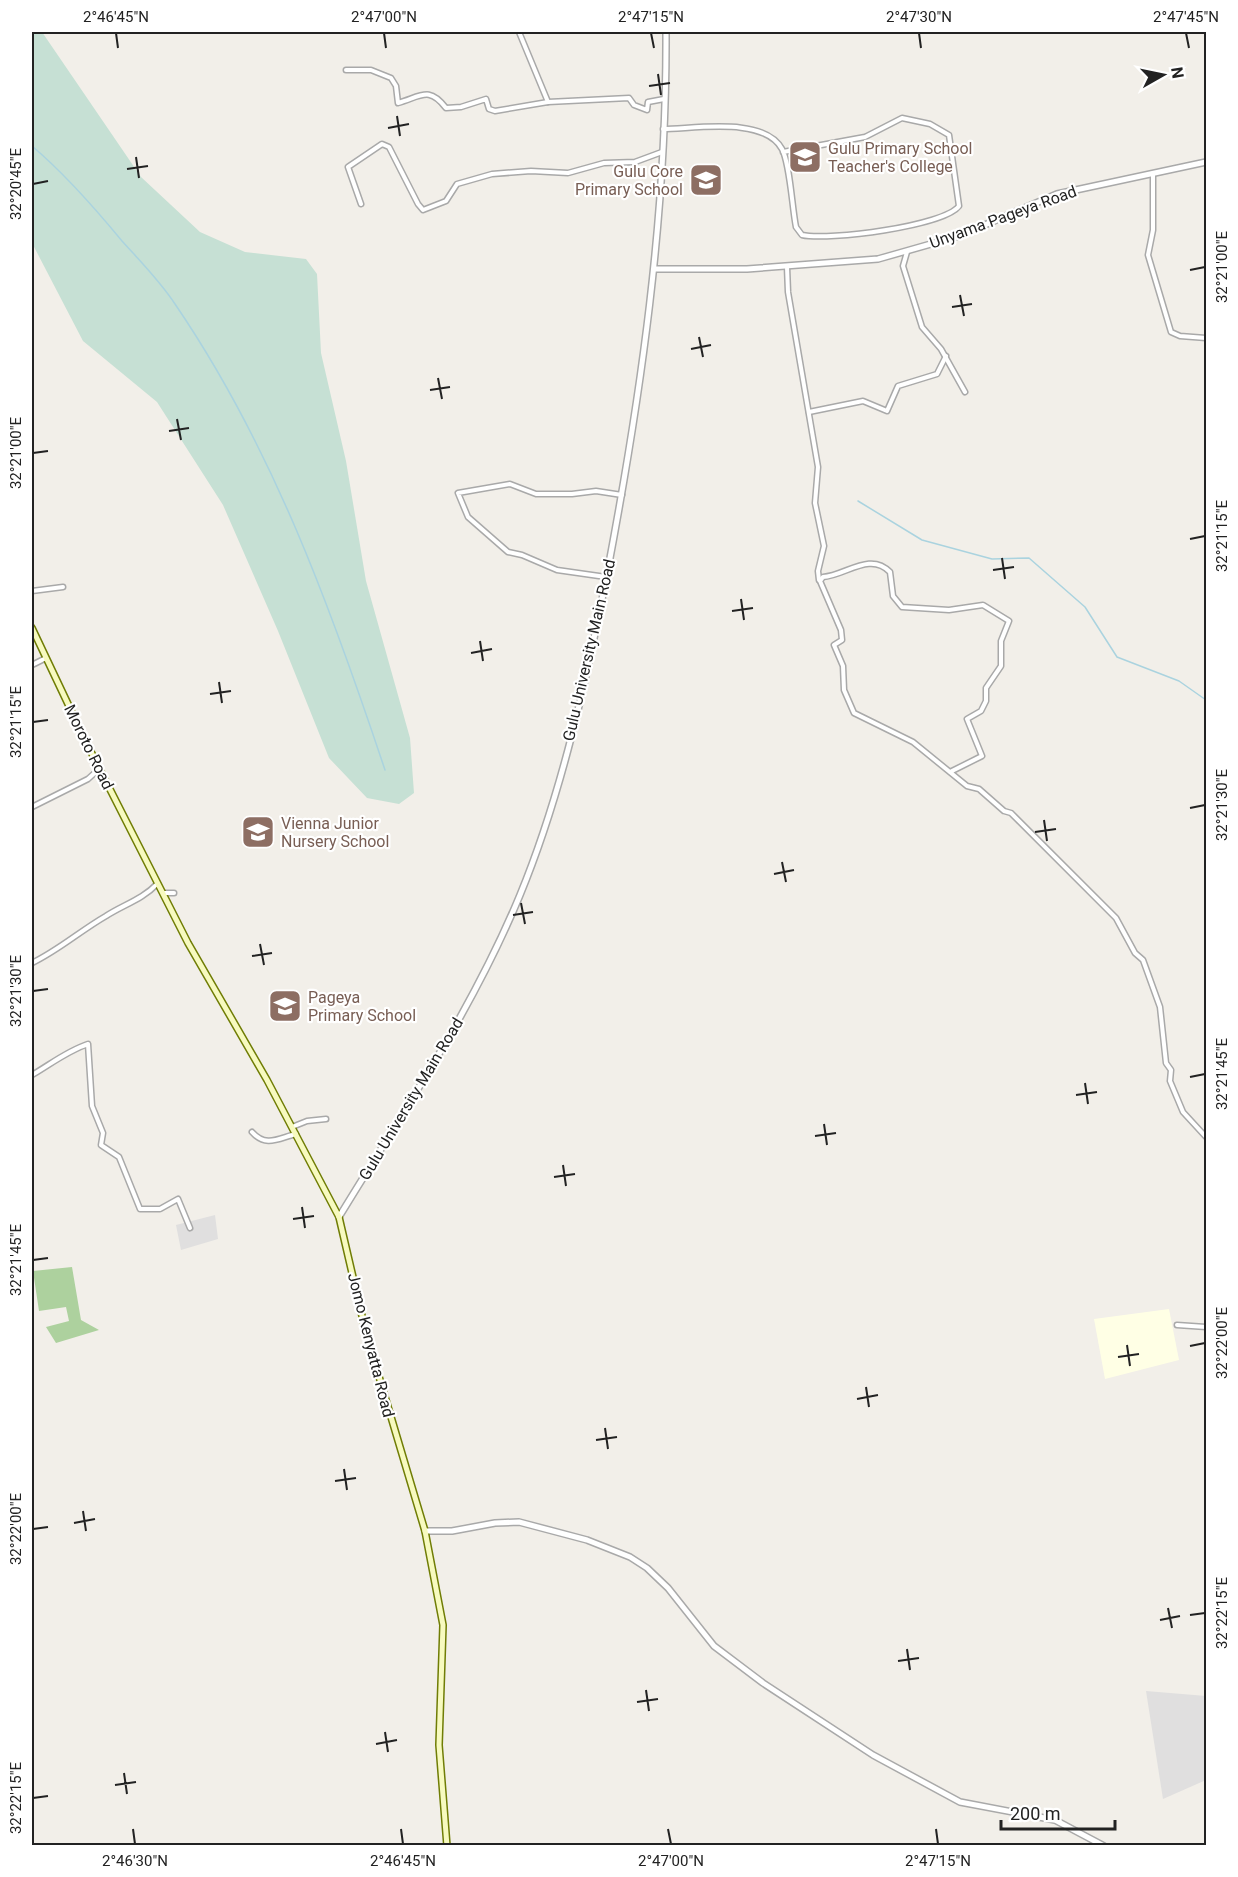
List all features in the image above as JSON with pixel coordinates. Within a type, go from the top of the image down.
[{"type":"main road","name":"Moroto Road","points":[[32,628],[99,769],[158,884]]},
{"type":"main road","name":"Jomo Kenyatta Road","points":[[158,884],[198,961],[296,1134],[339,1217],[366,1334],[425,1531],[443,1624],[439,1745],[447,1845]]},
{"type":"street","points":[[519,32],[548,102]]},
{"type":"street","name":"Gulu University Main Road","points":[[339,1217],[470,1003],[537,854],[560,774],[588,665],[606,577],[641,377],[655,269],[666,32]]},
{"type":"street","points":[[346,70],[370,70],[391,78],[396,86],[398,103],[430,93],[438,96],[446,108],[461,107],[482,99],[488,101],[489,109],[495,111],[548,102],[629,98],[634,105],[647,110],[648,102],[664,99]]},
{"type":"street","points":[[662,129],[741,127],[775,140],[783,152],[796,226],[802,235],[817,236],[896,229],[944,215],[959,206],[950,138],[946,133],[930,124],[908,118],[898,118],[860,139],[783,152]]},
{"type":"street","points":[[361,204],[348,167],[382,144],[389,147],[423,210],[446,201],[457,184],[492,174],[531,171],[568,173],[604,164],[634,162],[662,152]]},
{"type":"street","name":"Unyama Pageya Road","points":[[655,269],[787,267],[878,259],[959,236],[1057,194],[1206,162]]},
{"type":"street","points":[[1153,174],[1153,230],[1148,255],[1171,332],[1176,335],[1206,338]]},
{"type":"street","points":[[907,252],[903,266],[919,321],[928,337],[946,356],[965,392]]},
{"type":"street","points":[[787,267],[788,292],[818,467],[816,503],[824,546],[818,571],[841,630],[842,639],[834,645],[843,666],[844,690],[854,713],[913,742],[967,786],[979,789],[1022,822],[1029,833],[1054,853],[1077,881],[1116,918],[1135,953],[1143,960],[1156,989],[1172,1088],[1183,1112],[1206,1137]]},
{"type":"street","points":[[809,412],[863,401],[887,411],[898,386],[937,374],[946,356]]},
{"type":"street","points":[[606,577],[557,570],[522,555],[508,552],[468,517],[458,493],[510,484],[536,494],[596,491],[622,495]]},
{"type":"street","points":[[820,581],[823,577],[832,577],[857,565],[884,567],[890,572],[893,596],[902,608],[949,610],[982,605],[1009,621],[1001,641],[1001,666],[986,688],[986,701],[981,711],[967,718],[982,756],[950,772]]},
{"type":"street","points":[[32,591],[63,587]]},
{"type":"street","points":[[32,665],[46,658]]},
{"type":"street","points":[[32,807],[88,779],[99,769]]},
{"type":"street","points":[[32,963],[61,948],[105,916],[138,899],[158,884]]},
{"type":"street","points":[[163,893],[174,892]]},
{"type":"street","points":[[32,1075],[50,1065],[57,1056],[88,1044],[92,1106],[103,1133],[101,1145],[119,1157],[140,1209],[160,1209],[178,1199],[190,1228]]},
{"type":"street","points":[[292,1127],[306,1121],[326,1119]]},
{"type":"street","points":[[252,1132],[259,1140],[271,1142],[296,1134]]},
{"type":"street","points":[[1177,1325],[1206,1327]]},
{"type":"street","points":[[425,1531],[452,1531],[519,1521],[587,1540],[630,1557],[668,1588],[714,1646],[763,1683],[873,1755],[960,1802],[994,1811],[1055,1820],[1104,1845]]},
{"type":"shaded area","points":[[32,32],[42,32],[141,177],[200,232],[245,252],[306,259],[317,274],[321,353],[346,461],[366,581],[410,738],[414,793],[399,804],[367,798],[329,758],[278,631],[223,505],[157,402],[83,341],[32,243]]},
{"type":"shaded area","points":[[215,1215],[218,1239],[181,1250],[176,1225]]},
{"type":"shaded area","points":[[1169,1309],[1179,1360],[1105,1379],[1094,1319]]},
{"type":"shaded area","points":[[1146,1691],[1206,1696],[1206,1780],[1163,1799]]},
{"type":"green space","points":[[72,1267],[81,1320],[99,1330],[56,1343],[46,1327],[69,1321],[66,1307],[39,1311],[33,1271]]},
{"type":"waterway","points":[[32,146],[79,191],[156,279],[210,358],[270,471],[296,530],[343,649],[385,770]]},
{"type":"waterway","points":[[858,501],[922,540],[992,559],[1029,558],[1085,607],[1117,657],[1179,681],[1206,700]]},
{"type":"place","name":"Gulu Primary School Teacher's College","points":[[805,157]]},
{"type":"place","name":"Gulu Core Primary School","points":[[706,180]]},
{"type":"place","name":"Vienna Junior Nursery School","points":[[258,832]]},
{"type":"place","name":"Pageya Primary School","points":[[285,1006]]}]
